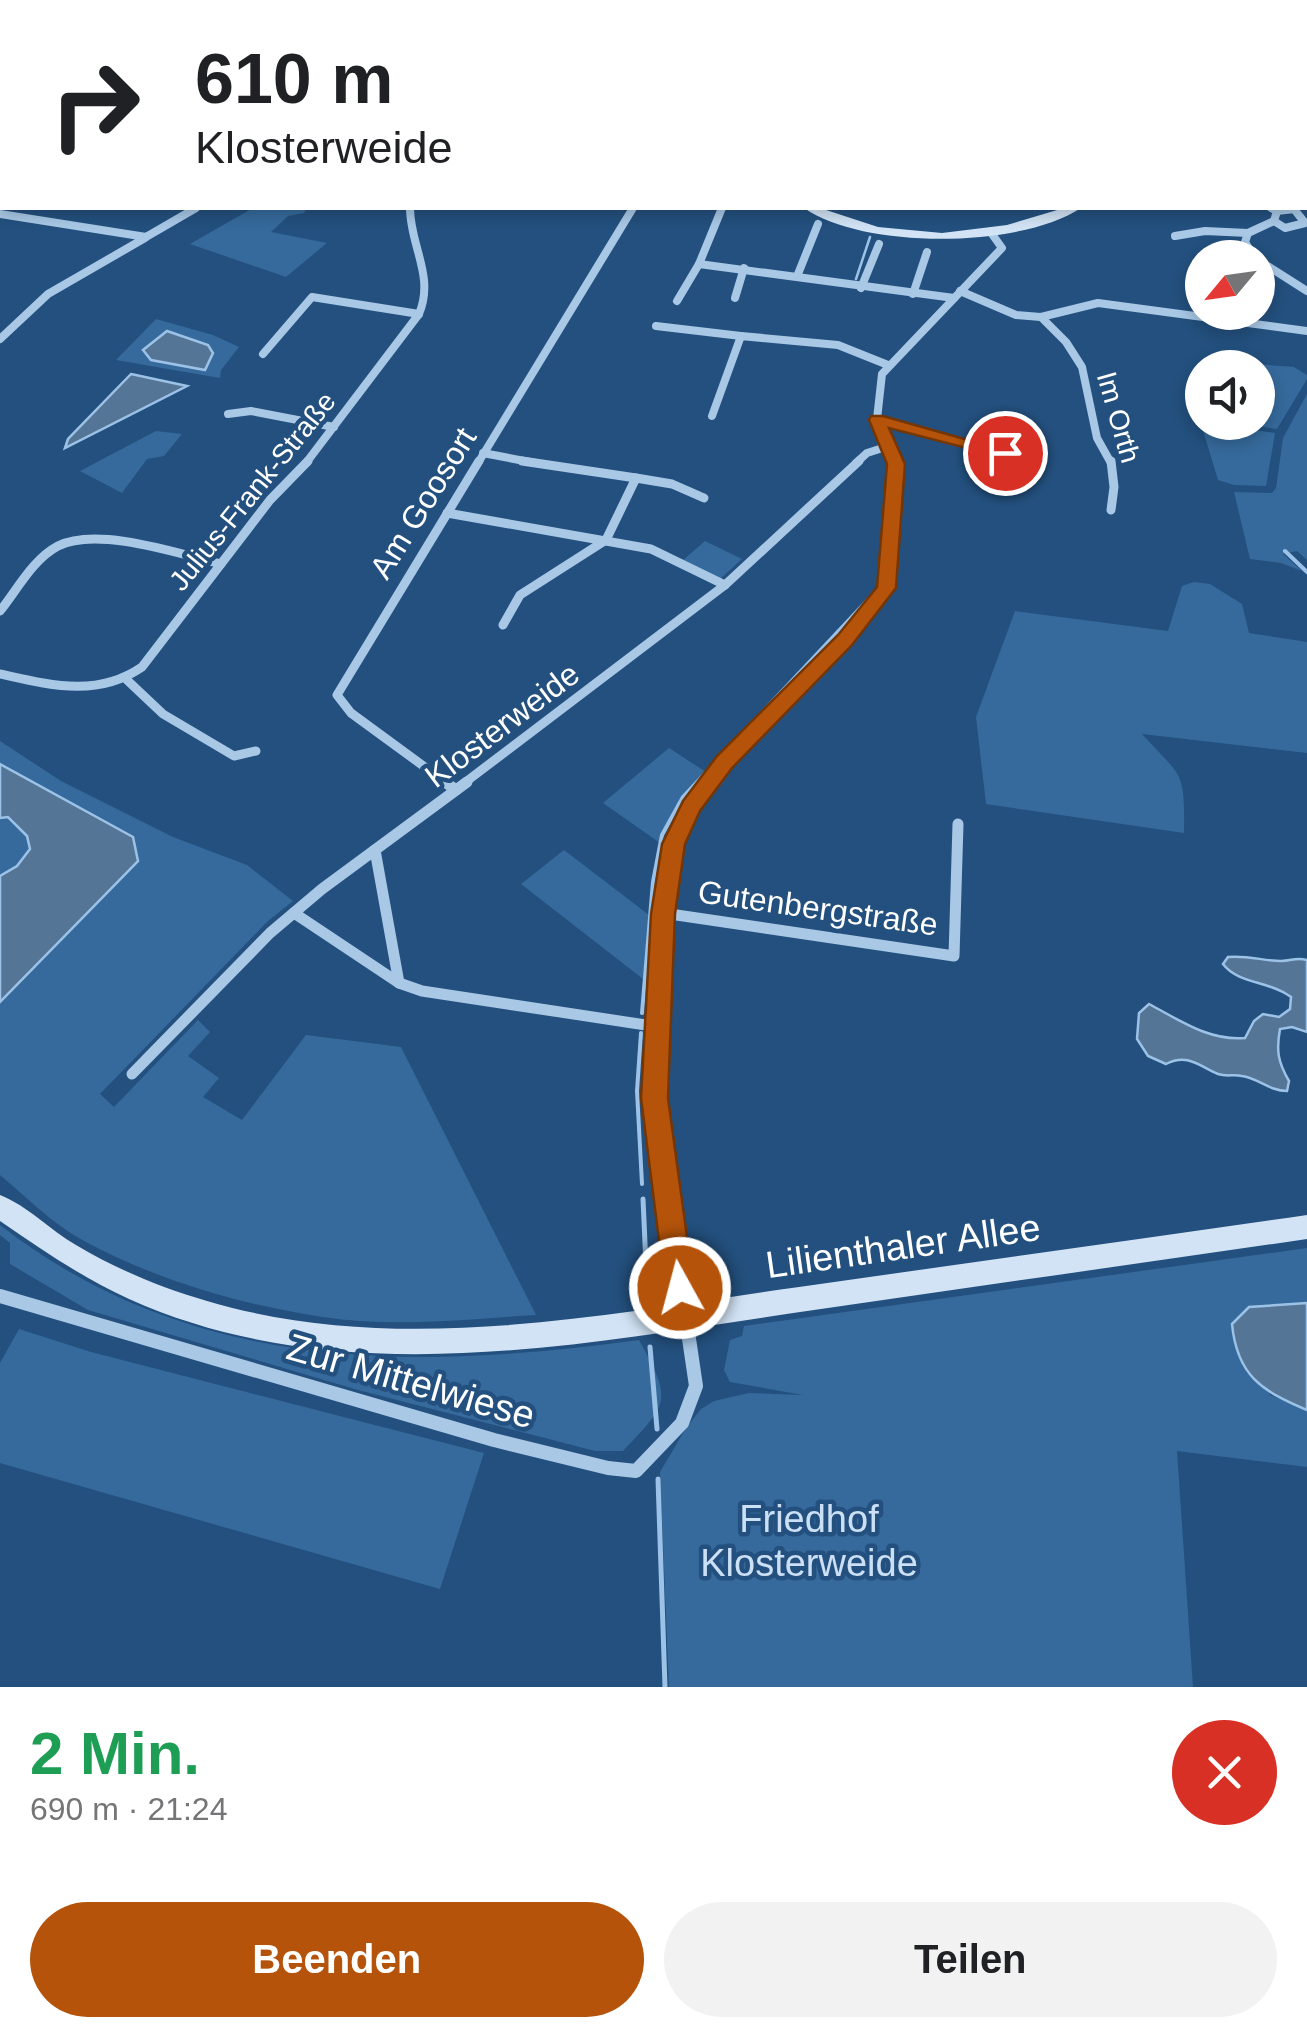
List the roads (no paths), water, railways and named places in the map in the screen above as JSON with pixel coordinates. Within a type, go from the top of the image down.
[{"type":"main road","points":[[815,210],[862,227],[901,235],[992,234],[1069,210]]},
{"type":"main road","name":"Lilienthaler Allee","points":[[0,1207],[66,1254],[119,1282],[213,1316],[288,1333],[378,1343],[467,1342],[1307,1227]]},
{"type":"street","points":[[0,339],[48,294],[193,210]]},
{"type":"street","points":[[263,354],[312,297],[419,314],[428,288],[426,270],[409,236],[410,210]]},
{"type":"street","name":"Am Goosort","points":[[456,790],[351,712],[337,695],[632,210]]},
{"type":"street","points":[[678,301],[700,264],[721,210]]},
{"type":"street","points":[[1175,236],[1205,231],[1248,233],[1274,221],[1282,210]]},
{"type":"street","points":[[1274,221],[1284,228],[1304,226],[1284,210]]},
{"type":"street","points":[[0,214],[146,237]]},
{"type":"street","points":[[798,274],[818,224]]},
{"type":"street","points":[[1246,240],[1248,233]]},
{"type":"street","points":[[889,446],[877,420],[882,374],[1002,248],[992,234]]},
{"type":"street","points":[[861,288],[879,244]]},
{"type":"street","points":[[913,294],[927,252]]},
{"type":"street","points":[[700,264],[798,274],[861,288],[957,295],[1016,315],[1041,318],[1098,303],[1307,331]]},
{"type":"street","points":[[735,298],[744,268]]},
{"type":"street","points":[[1275,271],[1307,291]]},
{"type":"street","name":"Julius-Frank-Straße","points":[[127,680],[142,667],[334,427],[419,314]]},
{"type":"street","name":"Im Orth","points":[[1041,318],[1066,342],[1082,366],[1097,438],[1110,456],[1114,487],[1111,510]]},
{"type":"street","points":[[656,326],[838,345],[888,366]]},
{"type":"street","points":[[712,416],[741,336]]},
{"type":"street","points":[[228,414],[251,411],[334,427]]},
{"type":"street","points":[[877,420],[1037,462]]},
{"type":"street","name":"Klosterweide","points":[[132,1074],[294,913],[647,648],[725,586],[867,453],[889,446]]},
{"type":"street","name":"Gutenbergstraße","points":[[683,1315],[656,1128],[663,914],[674,844],[691,806],[724,762],[845,640],[886,588],[896,464],[889,446]]},
{"type":"street","points":[[483,453],[672,484],[704,498]]},
{"type":"street","points":[[503,626],[520,596],[606,540],[636,478]]},
{"type":"street","points":[[447,513],[651,548],[725,586]]},
{"type":"street","points":[[0,611],[56,547],[73,540],[101,541],[221,564]]},
{"type":"street","points":[[0,674],[83,689],[127,680],[163,714],[234,756],[256,751]]},
{"type":"street","name":"Gutenbergstraße","points":[[663,914],[954,956],[958,824]]},
{"type":"street","points":[[376,850],[399,983]]},
{"type":"street","points":[[294,913],[399,983],[441,995],[658,1027]]},
{"type":"street","name":"Zur Mittelwiese","points":[[0,1296],[476,1435],[608,1468],[636,1471],[690,1411],[696,1386],[683,1315]]},
{"type":"waterway","points":[[856,279],[870,237]]},
{"type":"waterway","points":[[1285,551],[1307,572]]},
{"type":"waterway","points":[[642,1013],[653,882],[662,835],[683,797],[878,589],[882,572]]},
{"type":"waterway","points":[[641,1033],[637,1091],[642,1184]]},
{"type":"waterway","points":[[643,1199],[647,1287]]},
{"type":"waterway","points":[[650,1347],[657,1429]]},
{"type":"waterway","points":[[658,1479],[665,1687]]},
{"type":"park label","name":"Friedhof Klosterweide","points":[[809,1541]]}]
